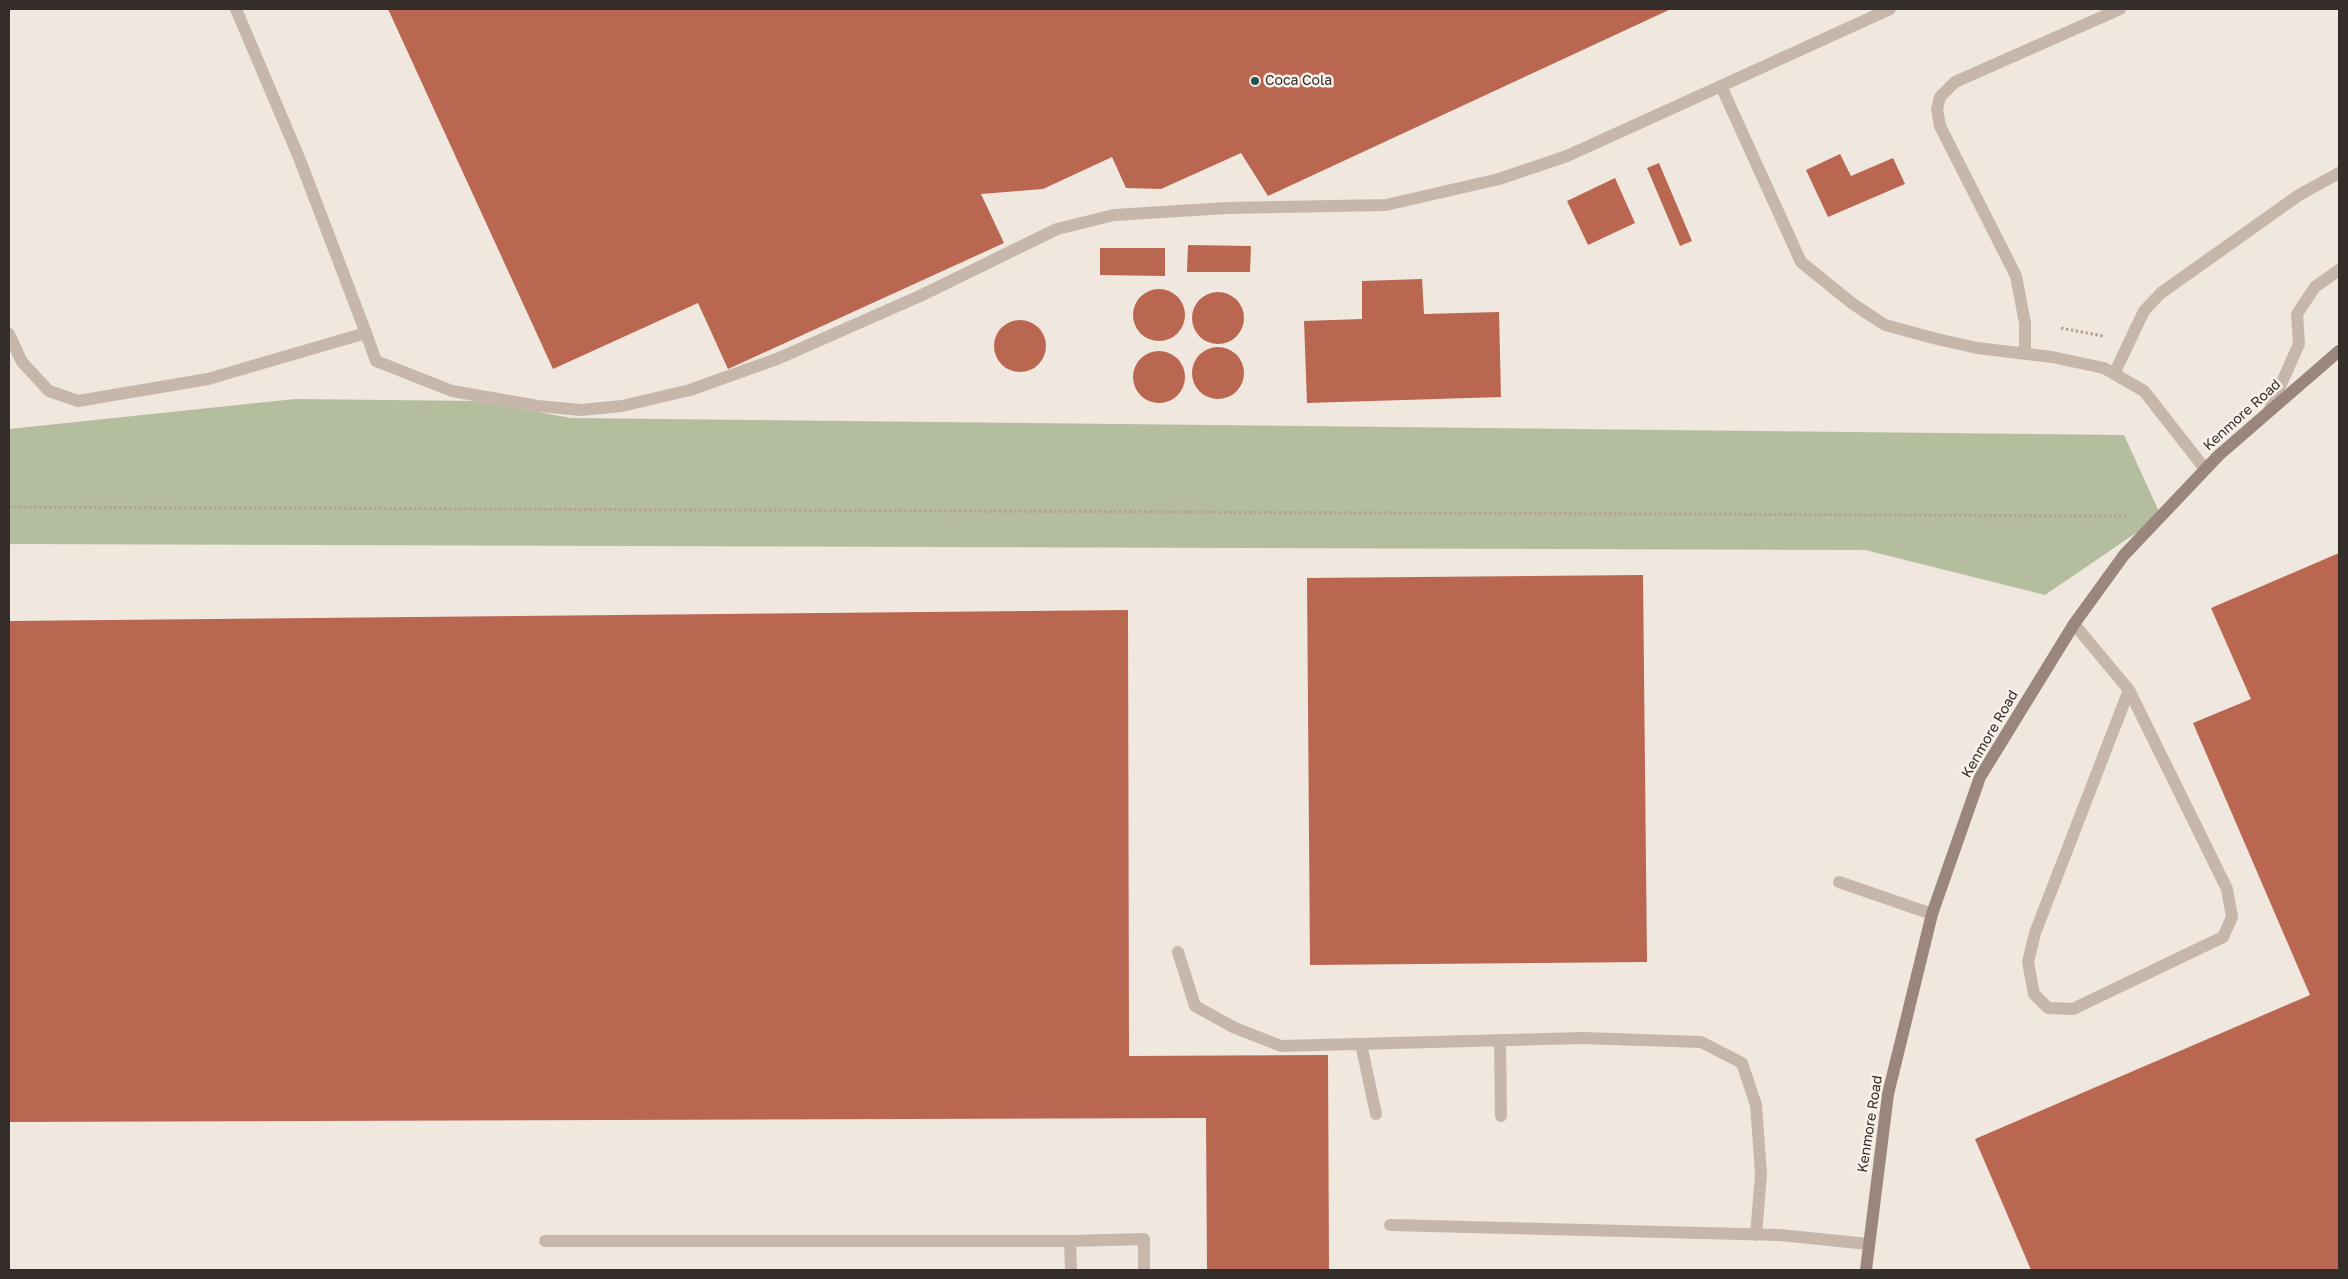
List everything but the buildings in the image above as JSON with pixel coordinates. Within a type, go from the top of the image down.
[{"type":"street","name":"Kenmore Road","points":[[1866,1270],[1888,1094],[1932,914],[1980,776],[2074,624],[2124,555],[2205,469],[2270,409],[2339,350]]},
{"type":"lane","points":[[236,9],[300,160],[376,362],[452,391],[555,408],[581,410],[622,406],[690,390],[777,358],[920,296],[1057,229],[1114,215],[1226,208],[1386,206],[1499,179],[1567,156],[1890,9]]},
{"type":"lane","points":[[2025,354],[2025,323],[2016,276],[1940,126],[1937,109],[1940,97],[1955,82],[2120,9]]},
{"type":"lane","points":[[1721,86],[1801,262],[1853,304],[1885,325],[1945,341],[2104,368],[2144,391],[2205,469]]},
{"type":"lane","points":[[2114,374],[2144,311],[2161,293],[2300,196],[2339,173]]},
{"type":"lane","points":[[2270,409],[2299,344],[2297,314],[2315,288],[2339,270]]},
{"type":"lane","points":[[9,334],[22,362],[49,392],[78,400],[208,379],[366,333]]},
{"type":"lane","points":[[2074,624],[2129,690],[2227,890],[2232,917],[2223,937],[2073,1009],[2048,1008],[2034,994],[2028,962],[2035,933],[2129,690]]},
{"type":"lane","points":[[1839,882],[1932,914]]},
{"type":"lane","points":[[1178,952],[1195,1006],[1235,1028],[1281,1046],[1583,1038],[1701,1042],[1742,1063],[1756,1104],[1761,1174],[1756,1235]]},
{"type":"lane","points":[[1500,1040],[1501,1116]]},
{"type":"lane","points":[[1361,1044],[1376,1114]]},
{"type":"lane","points":[[1390,1225],[1756,1235],[1868,1244]]},
{"type":"lane","points":[[545,1241],[1070,1241],[1144,1239],[1144,1270]]},
{"type":"lane","points":[[1070,1241],[1071,1270]]},
{"type":"path","points":[[2062,328],[2104,336]]},
{"type":"path","points":[[9,507],[2161,516]]},
{"type":"green space","points":[[295,399],[477,401],[571,418],[2124,435],[2161,516],[2045,595],[1865,550],[9,544],[9,429]]},
{"type":"place","name":"Coca Cola","points":[[1255,81]]}]
